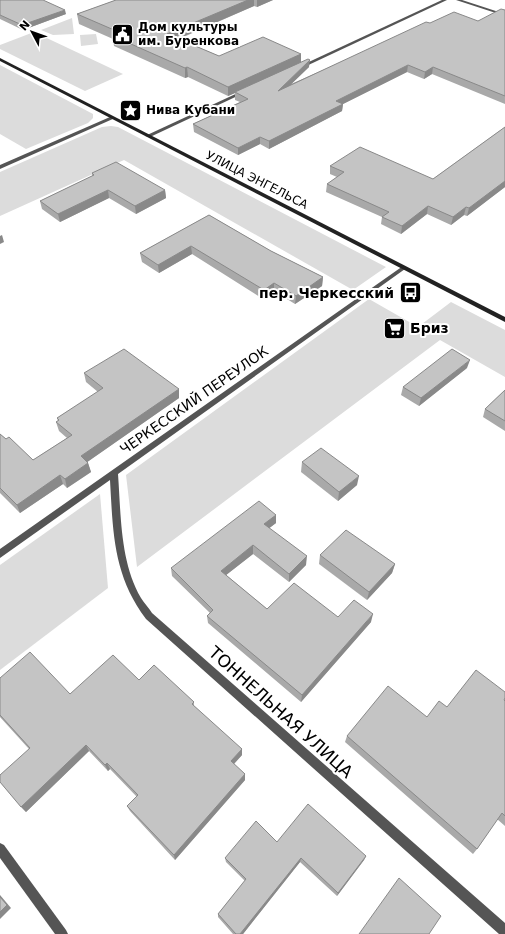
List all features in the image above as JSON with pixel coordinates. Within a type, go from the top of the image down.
[{"type":"street","points":[[294,69],[446,0]]},
{"type":"street","points":[[458,0],[505,15]]},
{"type":"street","name":"УЛИЦА ЭНГЕЛЬСА","points":[[0,59],[505,320]]},
{"type":"street","points":[[148,136],[252,89]]},
{"type":"street","points":[[0,167],[112,118]]},
{"type":"street","name":"ЧЕРКЕССКИЙ ПЕРЕУЛОК","points":[[0,554],[403,268]]},
{"type":"street","name":"ТОННЕЛЬНАЯ УЛИЦА","points":[[114,473],[117,517],[123,565],[134,596],[140,607],[505,932]]},
{"type":"street","points":[[0,849],[62,934]]},
{"type":"shaded area","points":[[72,18],[74,34],[53,35],[41,30]]},
{"type":"shaded area","points":[[34,32],[123,74],[85,91],[0,49],[0,45]]},
{"type":"shaded area","points":[[96,34],[98,44],[81,46],[80,35]]},
{"type":"shaded area","points":[[0,65],[93,114],[93,118],[88,123],[26,149],[0,134]]},
{"type":"shaded area","points":[[102,127],[118,127],[386,267],[353,290],[124,160],[0,216],[0,172]]},
{"type":"shaded area","points":[[369,299],[418,327],[451,302],[505,330],[505,377],[440,340],[137,567],[126,475]]},
{"type":"shaded area","points":[[100,494],[108,588],[0,670],[0,565]]},
{"type":"building","points":[[0,0],[43,0],[65,10],[22,25],[0,15]]},
{"type":"building","points":[[116,0],[248,0],[167,34],[219,56],[263,37],[301,54],[228,87],[187,67],[185,68],[113,36],[121,33],[77,14]]},
{"type":"building","points":[[501,9],[505,10],[505,96],[433,67],[425,72],[408,65],[336,101],[343,104],[269,141],[260,137],[238,148],[193,124],[248,99],[235,92],[308,59],[310,60],[278,91],[426,22],[430,23],[454,12],[478,21]]},
{"type":"building","points":[[505,127],[505,181],[469,208],[466,207],[453,217],[428,206],[402,226],[382,217],[389,212],[327,184],[344,172],[330,166],[360,147],[433,179]]},
{"type":"building","points":[[116,162],[165,190],[135,206],[108,190],[58,214],[40,201],[94,175],[92,173]]},
{"type":"building","points":[[209,215],[271,251],[323,277],[296,296],[274,283],[264,290],[191,246],[158,265],[140,253]]},
{"type":"building","points":[[124,349],[179,389],[81,456],[88,463],[65,479],[60,475],[17,505],[0,488],[0,434],[6,439],[9,437],[33,460],[72,435],[56,422],[59,420],[57,418],[103,388],[84,373]]},
{"type":"building","points":[[452,349],[470,360],[421,398],[403,387]]},
{"type":"building","points":[[505,390],[505,421],[485,409]]},
{"type":"building","points":[[321,448],[359,476],[339,492],[302,462]]},
{"type":"building","points":[[259,501],[276,515],[264,524],[307,556],[289,574],[253,545],[221,571],[267,609],[294,583],[338,617],[354,600],[373,614],[302,695],[207,616],[213,610],[171,568]]},
{"type":"building","points":[[346,530],[395,564],[369,592],[320,555]]},
{"type":"building","points":[[30,652],[70,694],[113,655],[139,680],[154,665],[194,702],[192,704],[242,749],[231,761],[245,774],[174,855],[127,806],[138,795],[107,763],[105,765],[86,745],[21,807],[0,782],[0,775],[30,748],[0,715],[0,678]]},
{"type":"building","points":[[476,670],[505,692],[505,816],[502,813],[477,849],[347,736],[388,686],[427,717],[439,701],[447,707]]},
{"type":"building","points":[[308,804],[366,856],[338,893],[301,858],[240,934],[236,934],[218,914],[246,879],[225,858],[256,821],[277,842]]},
{"type":"building","points":[[399,878],[441,916],[429,934],[359,934]]},
{"type":"building","points":[[0,897],[7,905],[0,912]]},
{"type":"place","name":"Дом культуры им. Буренкова","points":[[122,34]]},
{"type":"place","name":"Нива Кубани","points":[[130,110]]},
{"type":"place","name":"пер. Черкесский","points":[[410,293]]},
{"type":"place","name":"Бриз","points":[[395,328]]}]
